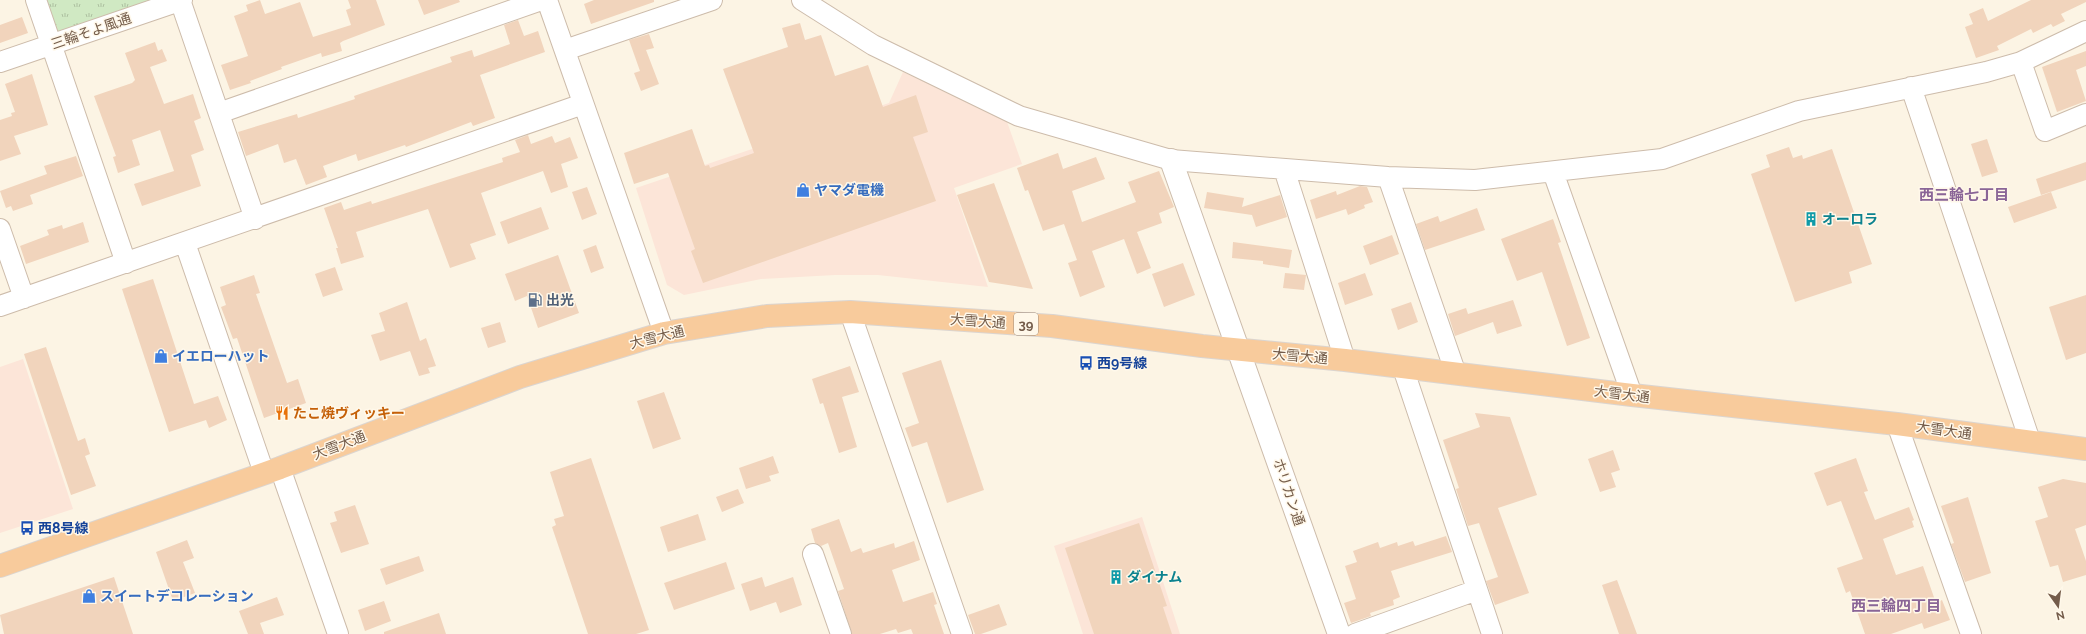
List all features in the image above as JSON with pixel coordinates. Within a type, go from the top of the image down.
[{"type":"highway","name":"大雪大通","points":[[0,566],[272,470],[520,377],[664,333],[767,316],[850,312],[1052,326],[1202,346],[1345,360],[1632,395],[1897,424],[2086,449]]},
{"type":"street","points":[[36,0],[126,263]]},
{"type":"street","points":[[181,0],[255,219]]},
{"type":"street","name":"三輪そよ風通","points":[[0,62],[181,0]]},
{"type":"street","points":[[219,112],[541,0]]},
{"type":"street","points":[[547,0],[664,333]]},
{"type":"street","points":[[565,50],[712,0]]},
{"type":"street","points":[[802,0],[873,45],[1019,116],[1171,160],[1388,177],[1475,180],[1662,158],[1799,111],[1986,72],[2021,62],[2086,31]]},
{"type":"street","points":[[2021,62],[2045,131],[2086,114]]},
{"type":"street","points":[[1911,87],[2030,441]]},
{"type":"street","points":[[0,306],[255,219],[583,104]]},
{"type":"street","points":[[1171,160],[1239,349]]},
{"type":"street","points":[[1284,169],[1345,360]]},
{"type":"street","points":[[1553,172],[1632,395]]},
{"type":"street","points":[[1388,177],[1456,374]]},
{"type":"street","points":[[0,229],[24,298]]},
{"type":"street","points":[[185,243],[272,470],[338,634]]},
{"type":"street","points":[[850,312],[962,634]]},
{"type":"street","name":"ホリカン通","points":[[1239,349],[1339,634]]},
{"type":"street","points":[[1403,368],[1492,634]]},
{"type":"street","points":[[1897,424],[1971,634]]},
{"type":"street","points":[[813,554],[841,634]]},
{"type":"street","points":[[1354,634],[1477,590]]},
{"type":"shaded area","points":[[903,72],[1006,119],[1022,164],[954,188],[988,287],[878,275],[835,275],[761,279],[684,295],[667,285],[636,188],[889,103]]},
{"type":"shaded area","points":[[23,359],[73,509],[0,533],[0,367]]},
{"type":"shaded area","name":"ダイナム","points":[[1142,517],[1180,634],[1083,634],[1054,546]]},
{"type":"green space","points":[[43,0],[160,0],[55,35]]},
{"type":"building","points":[[260,0],[265,14],[300,2],[313,37],[351,25],[346,10],[351,8],[348,0],[376,0],[385,25],[343,41],[340,43],[342,51],[322,57],[321,53],[281,67],[282,69],[250,81],[251,83],[230,90],[221,65],[248,56],[234,16],[248,11],[246,5]]},
{"type":"building","points":[[418,0],[459,0],[460,2],[424,15]]},
{"type":"building","points":[[594,0],[654,0],[654,2],[591,24],[584,4]]},
{"type":"building","points":[[2031,0],[2086,0],[2086,2],[2061,14],[2065,21],[2053,27],[2051,24],[2033,33],[2031,29],[1997,46],[1999,50],[1976,58],[1965,27],[1973,24],[1969,14],[1983,8],[1988,21]]},
{"type":"building","points":[[22,17],[28,33],[0,43],[0,25]]},
{"type":"building","points":[[518,20],[524,36],[538,31],[545,52],[480,75],[495,118],[473,126],[471,122],[406,147],[405,145],[358,161],[356,154],[323,166],[327,177],[306,185],[296,159],[284,163],[278,144],[246,156],[238,132],[297,114],[298,118],[355,99],[354,96],[452,62],[450,57],[472,50],[474,57],[510,44],[504,25]]},
{"type":"building","name":"ヤマダ電機","points":[[800,23],[805,40],[821,35],[835,76],[868,65],[883,107],[916,95],[928,132],[913,137],[936,201],[703,283],[691,251],[695,249],[668,173],[634,184],[624,153],[692,129],[705,166],[709,165],[710,168],[754,153],[723,69],[788,47],[782,28]]},
{"type":"building","points":[[649,34],[654,48],[646,50],[659,84],[641,91],[634,73],[640,71],[629,40]]},
{"type":"building","points":[[155,42],[158,51],[162,49],[167,61],[150,67],[164,104],[193,94],[201,118],[194,121],[204,150],[191,155],[201,186],[142,206],[134,184],[174,171],[160,130],[132,140],[140,165],[118,173],[113,157],[116,156],[94,96],[132,83],[135,80],[125,53]]},
{"type":"building","points":[[2086,51],[2086,66],[2076,70],[2086,101],[2057,112],[2042,67]]},
{"type":"building","points":[[32,74],[48,125],[14,136],[21,154],[0,161],[0,120],[12,116],[11,113],[15,112],[5,84]]},
{"type":"building","points":[[528,135],[531,144],[552,136],[555,143],[570,137],[578,158],[561,164],[568,187],[551,193],[543,171],[481,193],[496,235],[470,244],[476,259],[450,268],[428,209],[356,232],[364,257],[341,264],[336,248],[338,248],[324,208],[341,202],[344,210],[371,201],[372,204],[503,162],[502,158],[520,152],[515,140]]},
{"type":"building","points":[[1987,139],[1998,172],[1982,177],[1971,144]]},
{"type":"building","name":"オーロラ","points":[[1789,147],[1793,158],[1802,155],[1803,159],[1832,149],[1872,264],[1849,272],[1852,283],[1795,302],[1751,174],[1770,167],[1766,155]]},
{"type":"building","points":[[1058,153],[1063,169],[1096,157],[1105,179],[1072,191],[1082,222],[1136,202],[1128,182],[1159,171],[1174,207],[1159,213],[1162,223],[1137,232],[1151,268],[1137,274],[1124,239],[1092,251],[1105,287],[1080,297],[1068,263],[1077,260],[1064,224],[1043,231],[1028,190],[1025,191],[1017,168]]},
{"type":"building","points":[[76,156],[83,176],[30,195],[33,204],[13,211],[11,206],[6,208],[0,191],[47,174],[44,166]]},
{"type":"building","points":[[2086,162],[2086,180],[2041,195],[2036,179]]},
{"type":"building","points":[[994,183],[1033,289],[989,282],[957,195]]},
{"type":"building","points":[[1360,186],[1367,187],[1373,202],[1364,205],[1365,208],[1348,215],[1346,209],[1316,219],[1310,200],[1336,191],[1337,195]]},
{"type":"building","points":[[587,187],[597,214],[582,220],[572,192]]},
{"type":"building","points":[[1207,192],[1244,198],[1242,207],[1280,195],[1287,217],[1256,227],[1252,215],[1204,208]]},
{"type":"building","points":[[2051,192],[2057,208],[2014,223],[2008,207]]},
{"type":"building","points":[[541,207],[549,229],[508,244],[500,222]]},
{"type":"building","points":[[1477,208],[1485,230],[1425,250],[1416,224],[1438,216],[1440,222]]},
{"type":"building","points":[[1553,219],[1561,242],[1558,243],[1590,338],[1567,346],[1542,272],[1517,281],[1501,239]]},
{"type":"building","points":[[83,222],[89,242],[26,264],[20,246],[49,235],[47,230],[62,225],[63,229]]},
{"type":"building","points":[[1392,235],[1399,254],[1370,265],[1363,246]]},
{"type":"building","points":[[1233,242],[1292,250],[1289,268],[1263,264],[1263,261],[1232,258]]},
{"type":"building","points":[[596,245],[604,268],[591,273],[583,250]]},
{"type":"building","points":[[558,255],[579,313],[538,328],[527,296],[515,301],[505,274]]},
{"type":"building","points":[[1183,263],[1195,295],[1164,307],[1152,274]]},
{"type":"building","points":[[335,267],[343,290],[323,297],[315,274]]},
{"type":"building","points":[[1285,273],[1306,275],[1304,290],[1283,288]]},
{"type":"building","points":[[1365,273],[1373,295],[1345,305],[1338,283]]},
{"type":"building","points":[[254,275],[260,293],[256,294],[287,383],[298,379],[306,403],[264,418],[237,338],[233,339],[221,307],[226,305],[220,287]]},
{"type":"building","name":"イエローハット","points":[[153,279],[194,404],[218,396],[227,420],[209,428],[206,420],[169,432],[122,289]]},
{"type":"building","points":[[2086,295],[2086,353],[2066,360],[2049,307]]},
{"type":"building","points":[[1513,300],[1522,326],[1497,334],[1493,322],[1455,336],[1448,314],[1466,308],[1468,314]]},
{"type":"building","points":[[407,302],[420,341],[426,338],[436,366],[428,368],[430,373],[419,376],[410,351],[380,361],[371,335],[385,331],[379,313]]},
{"type":"building","points":[[1411,302],[1418,322],[1398,330],[1391,309]]},
{"type":"building","points":[[500,322],[506,342],[488,348],[481,328]]},
{"type":"building","points":[[46,347],[78,441],[85,438],[90,454],[85,456],[96,486],[71,495],[24,354]]},
{"type":"building","points":[[941,360],[984,490],[947,503],[927,442],[912,447],[905,428],[919,423],[902,373]]},
{"type":"building","points":[[850,366],[859,392],[842,397],[857,447],[839,453],[823,403],[820,404],[812,379]]},
{"type":"building","points":[[664,392],[681,439],[653,449],[637,401]]},
{"type":"building","points":[[1475,413],[1510,417],[1537,495],[1498,508],[1529,593],[1495,605],[1486,581],[1498,577],[1479,523],[1468,526],[1456,489],[1459,488],[1443,440],[1480,427]]},
{"type":"building","points":[[1613,450],[1620,470],[1611,473],[1616,487],[1600,492],[1588,459]]},
{"type":"building","points":[[773,456],[779,473],[769,476],[771,481],[746,489],[739,468]]},
{"type":"building","points":[[591,458],[649,630],[636,634],[588,634],[552,527],[556,525],[554,519],[564,516],[550,472]]},
{"type":"building","points":[[1856,458],[1868,491],[1864,492],[1875,520],[1909,507],[1914,520],[1912,521],[1914,527],[1883,539],[1896,575],[1923,566],[1936,603],[1942,600],[1950,620],[1924,629],[1922,623],[1891,634],[1865,634],[1850,591],[1846,593],[1837,568],[1863,559],[1841,501],[1827,506],[1814,473]]},
{"type":"building","points":[[2063,479],[2086,483],[2086,525],[2075,529],[2086,561],[2086,575],[2063,582],[2058,565],[2050,567],[2035,521],[2048,517],[2038,487]]},
{"type":"building","points":[[738,489],[744,503],[722,512],[716,497]]},
{"type":"building","points":[[1968,497],[1991,573],[1965,582],[1951,544],[1954,543],[1941,506]]},
{"type":"building","points":[[355,505],[369,544],[341,553],[330,523],[337,521],[334,512]]},
{"type":"building","points":[[698,514],[706,540],[668,552],[660,527]]},
{"type":"building","points":[[839,519],[851,552],[861,548],[863,553],[894,543],[895,548],[914,541],[920,560],[892,570],[903,602],[933,592],[937,604],[934,605],[944,634],[913,634],[911,629],[898,633],[896,629],[880,634],[852,634],[838,591],[844,589],[828,543],[821,546],[815,543],[811,529]]},
{"type":"building","name":"ダイナム","points":[[1139,523],[1167,606],[1163,607],[1172,634],[1094,634],[1065,548]]},
{"type":"building","points":[[1446,536],[1452,552],[1391,571],[1400,597],[1393,600],[1394,605],[1370,613],[1371,616],[1351,623],[1344,603],[1356,599],[1345,566],[1357,562],[1353,551],[1378,542],[1380,548],[1397,542],[1398,546],[1413,541],[1415,546]]},
{"type":"building","points":[[187,540],[194,558],[183,562],[195,593],[173,601],[156,552]]},
{"type":"building","points":[[419,556],[424,571],[386,585],[380,569]]},
{"type":"building","points":[[726,562],[735,589],[674,610],[664,583]]},
{"type":"building","name":"スイートデコレーション","points":[[114,577],[133,634],[4,634],[0,615]]},
{"type":"building","points":[[762,577],[765,587],[793,577],[802,605],[780,613],[776,602],[750,611],[741,584]]},
{"type":"building","points":[[1617,580],[1637,634],[1619,634],[1602,585]]},
{"type":"building","points":[[277,597],[284,615],[260,623],[264,634],[248,634],[239,611]]},
{"type":"building","points":[[384,601],[391,621],[365,631],[358,610]]},
{"type":"building","points":[[999,604],[1007,625],[981,634],[975,634],[968,615]]},
{"type":"building","points":[[439,613],[446,634],[384,634],[384,632]]},
{"type":"place","name":"ヤマダ電機","points":[[803,190]]},
{"type":"place","name":"オーロラ","points":[[1811,219]]},
{"type":"place","name":"出光","points":[[535,300]]},
{"type":"place","name":"イエローハット","points":[[161,356]]},
{"type":"place","name":"西9号線","points":[[1086,363]]},
{"type":"place","name":"たこ焼ヴィッキー","points":[[282,413]]},
{"type":"place","name":"西8号線","points":[[27,528]]},
{"type":"place","name":"ダイナム","points":[[1116,577]]},
{"type":"place","name":"スイートデコレーション","points":[[89,596]]},
{"type":"district","name":"西三輪七丁目","points":[[1964,195]]},
{"type":"district","name":"西三輪四丁目","points":[[1896,606]]}]
